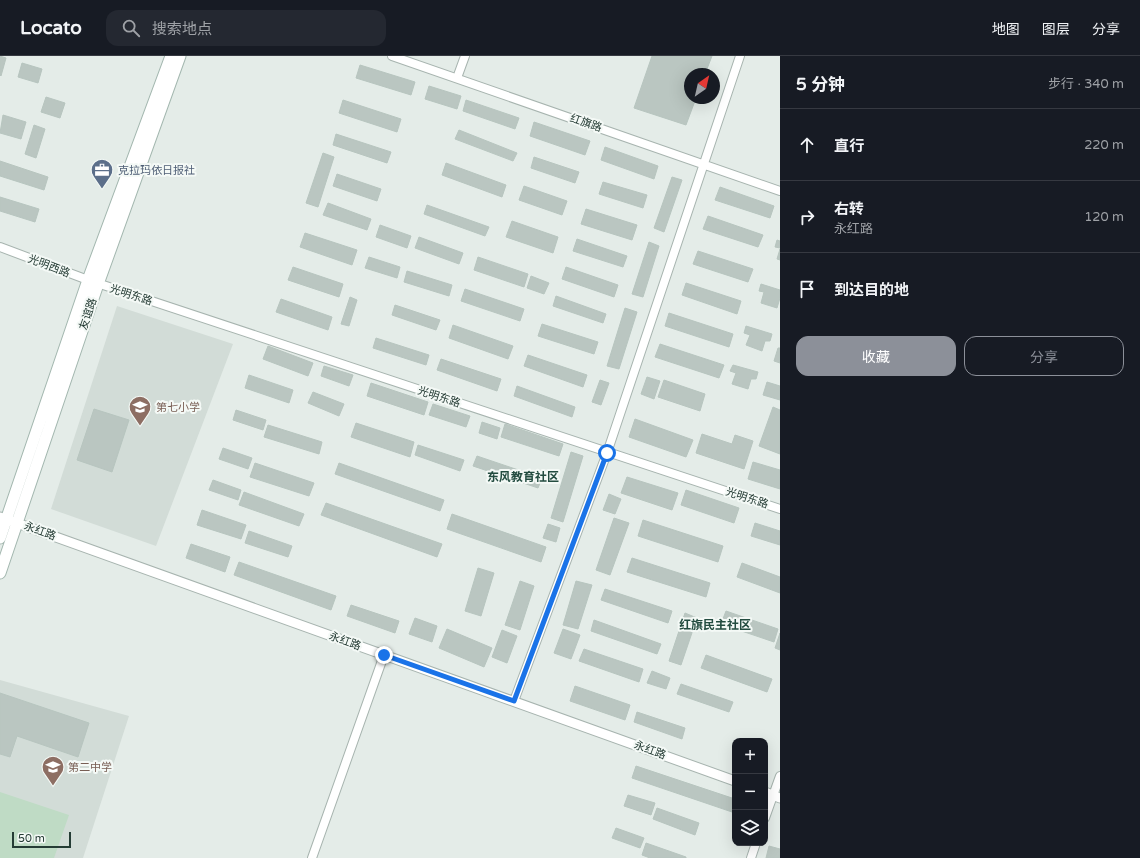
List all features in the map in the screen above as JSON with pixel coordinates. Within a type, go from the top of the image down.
[{"type":"main road","name":"友谊路","points":[[0,538],[8,520],[93,282],[171,56]]},
{"type":"main road","name":"友谊路","points":[[93,282],[180,56]]},
{"type":"main road","name":"友谊路","points":[[0,573],[8,520]]},
{"type":"street","name":"红旗路","points":[[392,56],[780,191]]},
{"type":"street","points":[[457,78],[465,56]]},
{"type":"street","points":[[514,701],[607,453],[702,164],[740,56]]},
{"type":"street","name":"光明西路","points":[[0,247],[93,282]]},
{"type":"street","name":"光明东路","points":[[93,282],[780,509]]},
{"type":"street","name":"永红路","points":[[8,520],[732,780]]},
{"type":"street","points":[[312,858],[384,655]]},
{"type":"street","points":[[768,810],[780,776]]},
{"type":"street","points":[[751,858],[755,846]]},
{"type":"shaded area","name":"第七小学","points":[[117,306],[233,344],[156,546],[51,509]]},
{"type":"shaded area","name":"第二中学","points":[[0,680],[129,716],[83,858],[0,858]]},
{"type":"green space","points":[[0,792],[69,815],[54,858],[0,858]]},
{"type":"building","points":[[0,56],[6,58],[1,76],[0,75]]},
{"type":"building","points":[[652,56],[712,56],[707,68],[684,68],[684,104],[694,104],[686,125],[634,108]]},
{"type":"building","points":[[22,63],[42,69],[38,83],[18,77]]},
{"type":"building","points":[[360,65],[415,82],[411,95],[356,78]]},
{"type":"building","points":[[429,86],[461,96],[457,109],[425,99]]},
{"type":"building","points":[[46,97],[65,103],[60,118],[41,112]]},
{"type":"building","points":[[343,100],[401,119],[397,132],[339,113]]},
{"type":"building","points":[[466,100],[519,118],[515,129],[463,111]]},
{"type":"building","points":[[3,115],[26,122],[21,139],[0,133]]},
{"type":"building","points":[[534,122],[590,141],[585,155],[530,136]]},
{"type":"building","points":[[34,125],[45,129],[36,158],[25,154]]},
{"type":"building","points":[[459,130],[517,153],[513,161],[455,139]]},
{"type":"building","points":[[336,134],[391,152],[387,163],[333,145]]},
{"type":"building","points":[[605,147],[658,166],[654,179],[601,160]]},
{"type":"building","points":[[323,153],[334,157],[318,207],[306,203]]},
{"type":"building","points":[[534,157],[579,172],[575,183],[531,168]]},
{"type":"building","points":[[0,161],[48,177],[44,190],[0,176]]},
{"type":"building","points":[[446,163],[506,185],[502,197],[442,175]]},
{"type":"building","points":[[337,174],[381,189],[377,201],[333,186]]},
{"type":"building","points":[[672,177],[682,180],[664,232],[654,228]]},
{"type":"building","points":[[603,182],[647,195],[643,208],[599,194]]},
{"type":"building","points":[[524,186],[567,201],[562,215],[519,200]]},
{"type":"building","points":[[720,187],[774,206],[770,218],[715,200]]},
{"type":"building","points":[[0,197],[39,209],[35,222],[0,211]]},
{"type":"building","points":[[328,203],[371,219],[367,230],[323,215]]},
{"type":"building","points":[[427,205],[489,227],[485,236],[424,214]]},
{"type":"building","points":[[586,209],[637,225],[632,240],[581,224]]},
{"type":"building","points":[[708,216],[763,235],[758,247],[703,229]]},
{"type":"building","points":[[512,221],[558,237],[553,253],[506,237]]},
{"type":"building","points":[[380,225],[411,236],[407,248],[376,237]]},
{"type":"building","points":[[305,233],[357,250],[352,265],[300,247]]},
{"type":"building","points":[[419,237],[463,253],[459,264],[415,248]]},
{"type":"building","points":[[577,239],[627,256],[623,267],[573,251]]},
{"type":"building","points":[[777,240],[780,241],[780,248],[775,247]]},
{"type":"building","points":[[649,242],[659,246],[643,297],[632,294]]},
{"type":"building","points":[[780,249],[780,260],[777,259]]},
{"type":"building","points":[[698,251],[753,269],[748,282],[693,264]]},
{"type":"building","points":[[369,257],[400,267],[397,278],[365,268]]},
{"type":"building","points":[[478,257],[528,274],[524,287],[474,270]]},
{"type":"building","points":[[293,267],[343,284],[339,297],[288,280]]},
{"type":"building","points":[[566,267],[618,285],[614,297],[562,279]]},
{"type":"building","points":[[407,271],[452,285],[449,296],[404,282]]},
{"type":"building","points":[[531,276],[549,283],[544,294],[527,288]]},
{"type":"building","points":[[686,283],[741,301],[737,314],[682,295]]},
{"type":"building","points":[[761,284],[780,290],[780,298],[777,308],[761,303],[764,292],[759,291]]},
{"type":"building","points":[[465,289],[524,309],[520,321],[461,301]]},
{"type":"building","points":[[556,296],[606,314],[603,323],[553,306]]},
{"type":"building","points":[[350,297],[357,300],[349,326],[341,324]]},
{"type":"building","points":[[281,299],[332,317],[328,330],[276,312]]},
{"type":"building","points":[[395,305],[440,320],[436,330],[392,315]]},
{"type":"building","points":[[625,308],[637,312],[619,369],[607,366]]},
{"type":"building","points":[[669,313],[733,334],[729,347],[665,326]]},
{"type":"building","points":[[542,324],[598,342],[594,354],[538,336]]},
{"type":"building","points":[[453,325],[513,346],[508,359],[449,338]]},
{"type":"building","points":[[746,326],[772,334],[770,341],[765,341],[762,351],[746,345],[750,335],[744,333]]},
{"type":"building","points":[[376,338],[429,355],[426,365],[373,348]]},
{"type":"building","points":[[660,344],[724,365],[719,378],[655,357]]},
{"type":"building","points":[[268,346],[313,363],[308,376],[263,359]]},
{"type":"building","points":[[778,348],[780,348],[780,363],[774,361]]},
{"type":"building","points":[[528,355],[587,375],[583,387],[524,366]]},
{"type":"building","points":[[441,359],[501,379],[497,391],[437,370]]},
{"type":"building","points":[[733,365],[758,372],[756,379],[751,379],[748,389],[732,384],[736,373],[730,371]]},
{"type":"building","points":[[324,366],[353,375],[349,386],[321,376]]},
{"type":"building","points":[[249,375],[293,390],[289,403],[245,388]]},
{"type":"building","points":[[647,377],[660,381],[654,399],[641,394]]},
{"type":"building","points":[[600,380],[609,383],[601,405],[592,402]]},
{"type":"building","points":[[664,380],[705,394],[700,411],[658,397]]},
{"type":"building","points":[[767,382],[780,386],[780,400],[763,395]]},
{"type":"building","points":[[371,383],[428,402],[424,415],[367,396]]},
{"type":"building","points":[[517,386],[575,407],[572,417],[514,396]]},
{"type":"building","points":[[313,392],[344,404],[339,416],[308,403]]},
{"type":"building","points":[[433,404],[470,416],[466,427],[429,415]]},
{"type":"building","points":[[773,407],[780,410],[780,454],[759,446]]},
{"type":"building","points":[[94,409],[129,420],[112,472],[77,460]]},
{"type":"building","points":[[236,410],[266,420],[263,430],[233,420]]},
{"type":"building","points":[[635,419],[693,440],[686,457],[629,437]]},
{"type":"building","points":[[482,422],[500,428],[497,439],[479,433]]},
{"type":"building","points":[[356,423],[414,442],[410,457],[351,437]]},
{"type":"building","points":[[505,424],[563,444],[559,456],[501,437]]},
{"type":"building","points":[[268,425],[322,442],[319,454],[264,437]]},
{"type":"building","points":[[702,434],[732,444],[735,435],[753,441],[744,469],[696,453]]},
{"type":"building","points":[[418,445],[464,460],[460,471],[415,455]]},
{"type":"building","points":[[223,448],[252,458],[248,469],[219,459]]},
{"type":"building","points":[[571,452],[583,456],[563,522],[551,518]]},
{"type":"building","points":[[477,456],[542,478],[538,488],[473,466]]},
{"type":"building","points":[[753,462],[780,470],[780,489],[748,479]]},
{"type":"building","points":[[255,463],[314,483],[309,496],[250,477]]},
{"type":"building","points":[[339,463],[444,500],[440,511],[335,474]]},
{"type":"building","points":[[627,477],[678,493],[672,510],[621,493]]},
{"type":"building","points":[[213,480],[241,490],[238,500],[209,490]]},
{"type":"building","points":[[686,490],[739,508],[734,523],[681,505]]},
{"type":"building","points":[[244,492],[304,514],[299,526],[239,505]]},
{"type":"building","points":[[609,494],[621,499],[615,514],[603,510]]},
{"type":"building","points":[[326,503],[442,544],[437,557],[321,515]]},
{"type":"building","points":[[202,510],[246,525],[241,539],[197,525]]},
{"type":"building","points":[[452,514],[546,547],[541,562],[447,529]]},
{"type":"building","points":[[614,518],[629,523],[610,575],[596,570]]},
{"type":"building","points":[[643,520],[723,546],[718,562],[638,536]]},
{"type":"building","points":[[755,523],[780,531],[780,545],[751,536]]},
{"type":"building","points":[[548,524],[560,528],[556,542],[543,538]]},
{"type":"building","points":[[249,531],[292,546],[288,557],[245,543]]},
{"type":"building","points":[[191,544],[230,557],[225,572],[186,558]]},
{"type":"building","points":[[632,558],[710,583],[706,597],[627,572]]},
{"type":"building","points":[[239,562],[336,596],[331,610],[234,575]]},
{"type":"building","points":[[742,563],[780,577],[780,593],[737,577]]},
{"type":"building","points":[[478,568],[494,573],[481,616],[465,611]]},
{"type":"building","points":[[520,581],[534,586],[520,630],[505,625]]},
{"type":"building","points":[[576,581],[592,585],[578,629],[563,625]]},
{"type":"building","points":[[605,589],[672,611],[668,623],[601,600]]},
{"type":"building","points":[[351,605],[399,621],[395,633],[347,616]]},
{"type":"building","points":[[726,611],[778,629],[774,642],[721,624]]},
{"type":"building","points":[[685,613],[697,618],[681,665],[669,661]]},
{"type":"building","points":[[415,618],[437,626],[432,642],[409,634]]},
{"type":"building","points":[[594,620],[661,644],[657,654],[591,631]]},
{"type":"building","points":[[447,629],[492,648],[484,667],[439,648]]},
{"type":"building","points":[[563,629],[580,635],[571,659],[554,653]]},
{"type":"building","points":[[502,630],[517,636],[507,663],[492,657]]},
{"type":"building","points":[[780,633],[780,650],[775,648]]},
{"type":"building","points":[[584,649],[643,669],[639,682],[579,661]]},
{"type":"building","points":[[706,655],[772,679],[767,692],[701,668]]},
{"type":"building","points":[[652,671],[670,678],[666,689],[647,683]]},
{"type":"building","points":[[681,684],[733,702],[729,712],[677,694]]},
{"type":"building","points":[[575,686],[630,705],[625,720],[570,701]]},
{"type":"building","points":[[0,693],[89,723],[78,757],[17,736],[10,757],[0,754]]},
{"type":"building","points":[[637,712],[685,728],[682,739],[634,722]]},
{"type":"building","points":[[636,766],[732,798],[732,812],[632,778]]},
{"type":"building","points":[[628,795],[655,803],[651,815],[624,806]]},
{"type":"building","points":[[657,808],[699,823],[695,835],[653,819]]},
{"type":"building","points":[[616,828],[644,838],[640,848],[612,838]]},
{"type":"building","points":[[646,843],[686,858],[650,858],[642,855]]},
{"type":"building","points":[[769,846],[780,849],[780,858],[766,858]]},
{"type":"place","name":"克拉玛依日报社","points":[[102,190]]},
{"type":"place","name":"第七小学","points":[[140,426]]},
{"type":"place","name":"第二中学","points":[[53,786]]},
{"type":"district","name":"东风教育社区","points":[[523,477]]},
{"type":"district","name":"红旗民主社区","points":[[715,625]]},
{"type":"route","points":[[384,655],[514,701],[607,453]]}]
